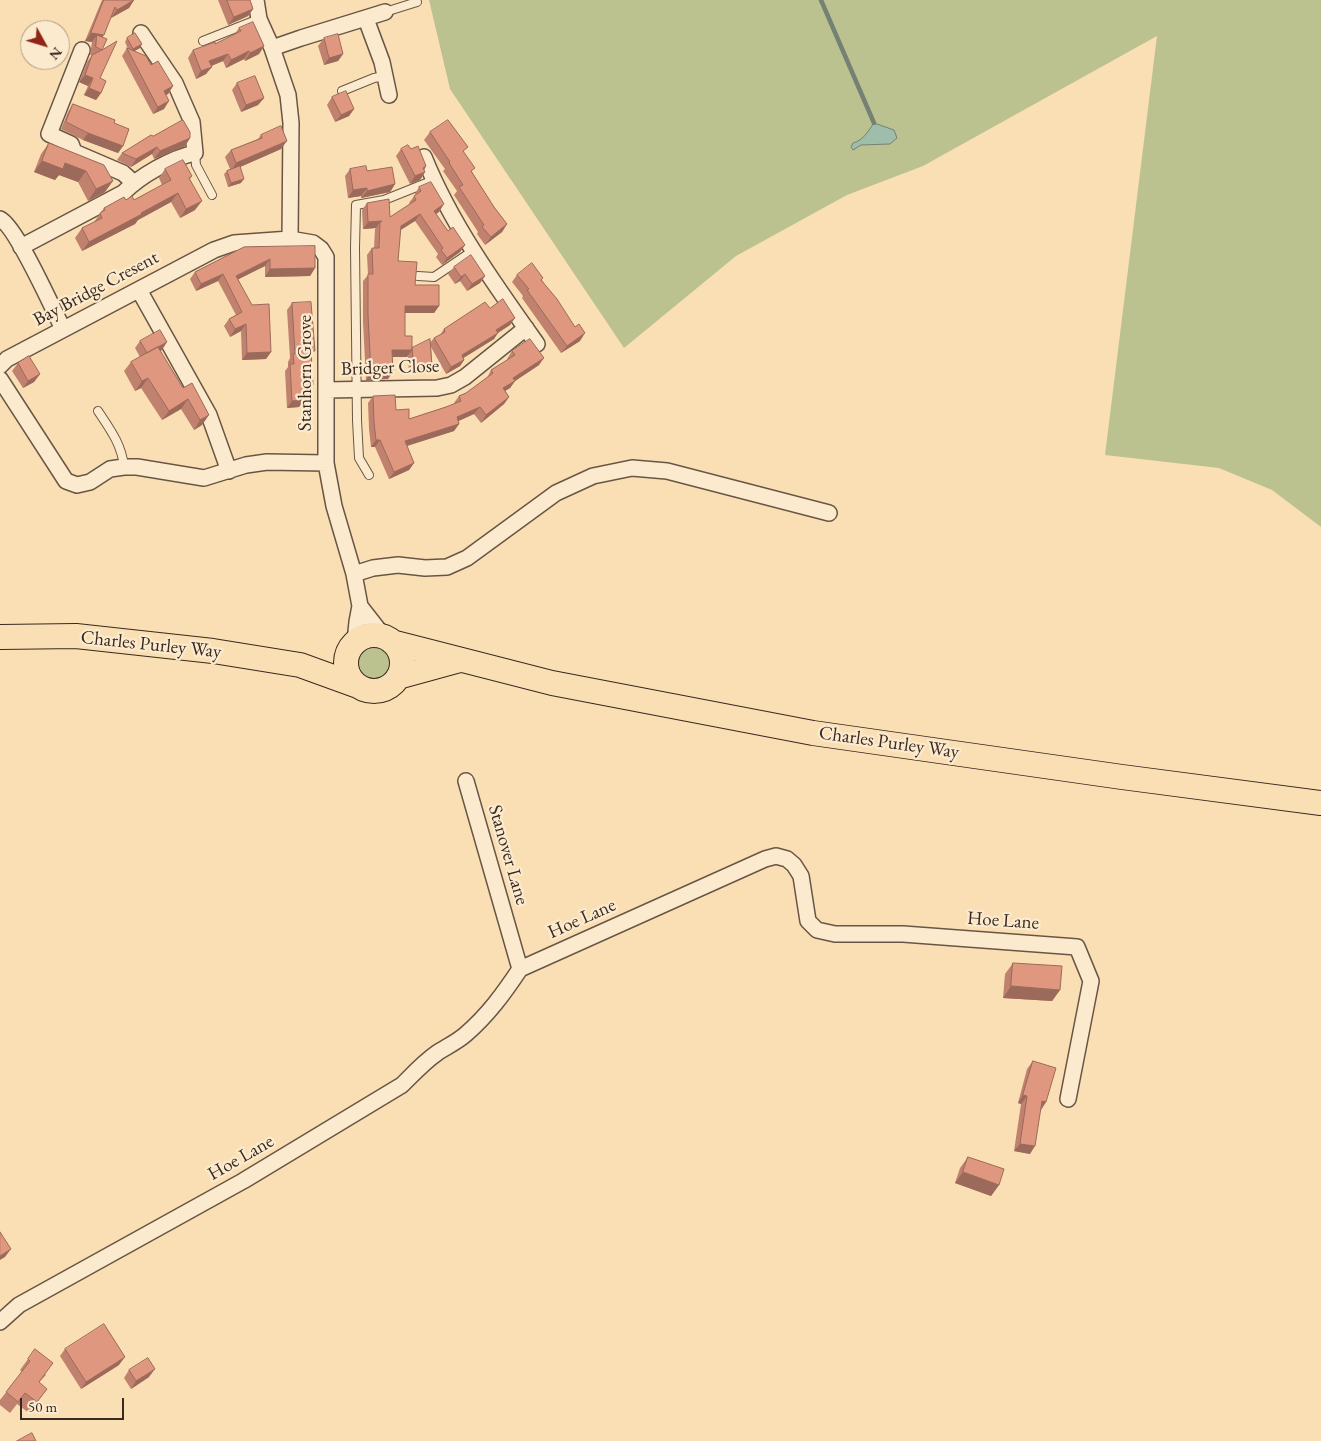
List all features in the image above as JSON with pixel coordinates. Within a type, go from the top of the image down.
[{"type":"main road","name":"Charles Purley Way","points":[[0,637],[76,636],[213,651],[300,665],[358,686]]},
{"type":"main road","points":[[369,636],[389,640],[398,650],[401,659],[398,677],[384,689],[366,690],[358,686],[351,680],[347,672],[346,663],[351,648],[369,636]]},
{"type":"main road","name":"Charles Purley Way","points":[[389,640],[552,682],[813,733],[1122,777],[1321,802]]},
{"type":"main road","name":"Charles Purley Way","points":[[300,665],[351,648]]},
{"type":"main road","name":"Charles Purley Way","points":[[398,677],[461,660]]},
{"type":"street","points":[[256,0],[259,18],[272,48],[288,95],[291,123],[290,239]]},
{"type":"street","points":[[272,48],[385,12]]},
{"type":"street","points":[[366,19],[385,76],[389,95]]},
{"type":"street","points":[[21,248],[123,193],[146,174],[186,155],[195,153],[192,122],[175,82],[141,33]]},
{"type":"street","points":[[82,50],[48,134],[71,144],[74,152],[123,173],[134,182]]},
{"type":"street","points":[[424,157],[453,217],[537,344]]},
{"type":"street","points":[[0,219],[11,230],[63,328]]},
{"type":"street","name":"Stanhorn Grove","points":[[214,250],[234,243],[290,239],[313,243],[321,249],[326,257],[326,463],[334,506],[354,574],[360,606],[351,648]]},
{"type":"street","name":"Bay Bridge Cresent","points":[[0,366],[7,359],[63,328],[214,250]]},
{"type":"street","points":[[139,290],[209,415],[228,471]]},
{"type":"street","name":"Bridger Close","points":[[326,390],[437,388],[451,385],[465,377],[526,328]]},
{"type":"street","points":[[0,379],[66,481],[77,485],[90,482],[110,469],[124,467],[137,467],[204,478],[246,465],[267,462],[326,463]]},
{"type":"street","points":[[354,574],[373,568],[398,565],[425,568],[447,567],[467,558],[556,493],[593,476],[632,468],[667,471],[830,512]]},
{"type":"street","name":"Stanhorn Grove","points":[[360,606],[389,640]]},
{"type":"street","name":"Stanover Lane","points":[[466,782],[520,968]]},
{"type":"street","name":"Hoe Lane","points":[[0,1322],[19,1305],[243,1181],[402,1085],[420,1066],[464,1036],[483,1019],[500,999],[520,968],[765,858],[776,856],[787,859],[794,865],[801,876],[808,921],[817,930],[835,934],[903,934],[1077,947],[1091,981],[1068,1098]]},
{"type":"lane","points":[[385,12],[417,2]]},
{"type":"lane","points":[[203,41],[259,18]]},
{"type":"lane","points":[[342,90],[374,78],[385,76]]},
{"type":"lane","points":[[195,153],[196,165],[212,195]]},
{"type":"lane","points":[[369,475],[359,458],[356,389],[356,205],[384,200],[434,180]]},
{"type":"lane","points":[[418,276],[434,277],[474,250]]},
{"type":"lane","points":[[98,411],[117,440],[123,456],[124,467]]},
{"type":"green space","points":[[429,0],[1321,0],[1321,527],[1272,490],[1219,468],[1105,455],[1157,36],[923,166],[847,195],[736,256],[624,348],[450,89]]},
{"type":"green space","points":[[374,646],[381,647],[386,651],[390,656],[390,670],[386,675],[381,679],[374,680],[367,679],[362,675],[358,670],[357,663],[358,656],[362,651],[367,647]]},
{"type":"shaded area","points":[[874,123],[894,130],[897,138],[890,144],[861,145],[853,150],[851,147],[853,143],[863,137]]},
{"type":"building","points":[[104,0],[134,0],[117,10],[115,7],[104,35],[91,33]]},
{"type":"building","points":[[227,0],[250,0],[253,9],[234,17]]},
{"type":"building","points":[[253,22],[264,46],[231,60],[228,54],[209,61],[212,67],[201,71],[193,50],[215,42],[215,44],[241,31],[239,28]]},
{"type":"building","points":[[135,33],[142,44],[133,49],[127,38]]},
{"type":"building","points":[[338,34],[343,54],[329,58],[324,38]]},
{"type":"building","points":[[97,35],[107,39],[102,50],[96,47]]},
{"type":"building","points":[[117,41],[100,78],[106,81],[101,93],[89,88],[93,78],[85,75],[92,55]]},
{"type":"building","points":[[127,48],[146,56],[151,65],[158,61],[173,86],[164,91],[169,101],[158,107]]},
{"type":"building","points":[[255,76],[264,98],[246,105],[237,83]]},
{"type":"building","points":[[346,91],[354,109],[341,115],[332,97]]},
{"type":"building","points":[[73,104],[115,120],[114,123],[129,129],[123,146],[88,133],[66,122]]},
{"type":"building","points":[[183,120],[190,132],[190,138],[160,151],[157,147],[136,159],[122,153],[151,135],[153,136]]},
{"type":"building","points":[[448,120],[468,147],[463,151],[475,168],[471,171],[507,224],[491,237],[482,227],[484,225],[459,187],[463,185],[430,132]]},
{"type":"building","points":[[281,126],[287,141],[236,163],[231,150],[262,138],[261,135]]},
{"type":"building","points":[[49,143],[104,165],[113,181],[96,189],[86,171],[65,163],[63,169],[42,161]]},
{"type":"building","points":[[408,145],[411,149],[418,146],[426,166],[423,168],[425,172],[415,176],[401,149]]},
{"type":"building","points":[[183,160],[192,176],[189,178],[202,201],[186,209],[178,193],[89,242],[82,228],[102,218],[100,213],[105,210],[104,208],[124,197],[126,200],[132,196],[134,200],[171,180],[165,169]]},
{"type":"building","points":[[240,166],[244,179],[231,183],[227,171]]},
{"type":"building","points":[[366,166],[367,171],[392,167],[395,184],[367,191],[367,188],[353,190],[350,169]]},
{"type":"building","points":[[431,182],[444,204],[434,211],[448,231],[453,227],[465,245],[447,258],[441,250],[443,248],[420,214],[401,226],[398,261],[417,262],[415,285],[439,285],[439,306],[405,306],[405,336],[412,336],[412,350],[392,350],[393,372],[371,373],[368,274],[373,274],[372,248],[379,248],[380,222],[382,221],[368,222],[367,203],[389,199],[390,217],[416,200],[414,196],[421,191],[419,187]]},
{"type":"building","points":[[315,246],[315,268],[270,269],[270,259],[236,276],[252,305],[269,304],[271,352],[247,353],[246,324],[235,329],[229,319],[242,312],[223,274],[201,284],[195,272],[244,247]]},
{"type":"building","points":[[471,255],[485,276],[472,284],[465,274],[461,277],[454,267]]},
{"type":"building","points":[[532,263],[543,278],[541,280],[557,299],[575,327],[579,324],[585,333],[567,346],[527,290],[529,289],[517,275]]},
{"type":"building","points":[[503,299],[515,318],[496,330],[498,333],[462,355],[464,360],[451,367],[434,338],[445,332],[444,329],[485,302],[490,308]]},
{"type":"building","points":[[311,302],[315,351],[311,351],[313,385],[303,386],[304,400],[292,401],[290,364],[294,364],[293,354],[295,354],[292,303]]},
{"type":"building","points":[[160,330],[167,342],[147,353],[140,341]]},
{"type":"building","points":[[430,339],[432,366],[414,368],[412,348]]},
{"type":"building","points":[[530,339],[544,358],[513,378],[515,381],[503,388],[509,397],[486,415],[480,407],[457,417],[459,424],[405,441],[414,463],[394,472],[380,440],[376,440],[373,396],[395,395],[396,410],[409,409],[409,419],[446,407],[461,401],[459,396],[493,373],[491,370],[515,355],[512,351]]},
{"type":"building","points":[[158,347],[183,388],[192,383],[209,415],[200,420],[188,399],[169,411],[148,378],[142,381],[131,362]]},
{"type":"building","points":[[29,356],[40,374],[28,381],[18,363]]},
{"type":"building","points":[[1013,963],[1062,966],[1060,990],[1011,986]]},
{"type":"building","points":[[1033,1061],[1056,1068],[1046,1102],[1042,1101],[1035,1146],[1020,1144],[1027,1096],[1023,1095]]},
{"type":"building","points":[[968,1157],[1004,1169],[999,1185],[963,1172]]},
{"type":"building","points":[[0,1232],[11,1249],[0,1256]]},
{"type":"building","points":[[104,1324],[125,1357],[86,1382],[65,1349]]},
{"type":"building","points":[[35,1349],[53,1363],[39,1382],[47,1389],[37,1402],[25,1393],[18,1402],[6,1392],[30,1361],[28,1359]]},
{"type":"building","points":[[148,1358],[155,1369],[136,1381],[129,1370]]},
{"type":"building","points":[[32,1433],[36,1441],[17,1441]]},
{"type":"waterway","points":[[821,0],[874,123]]}]
